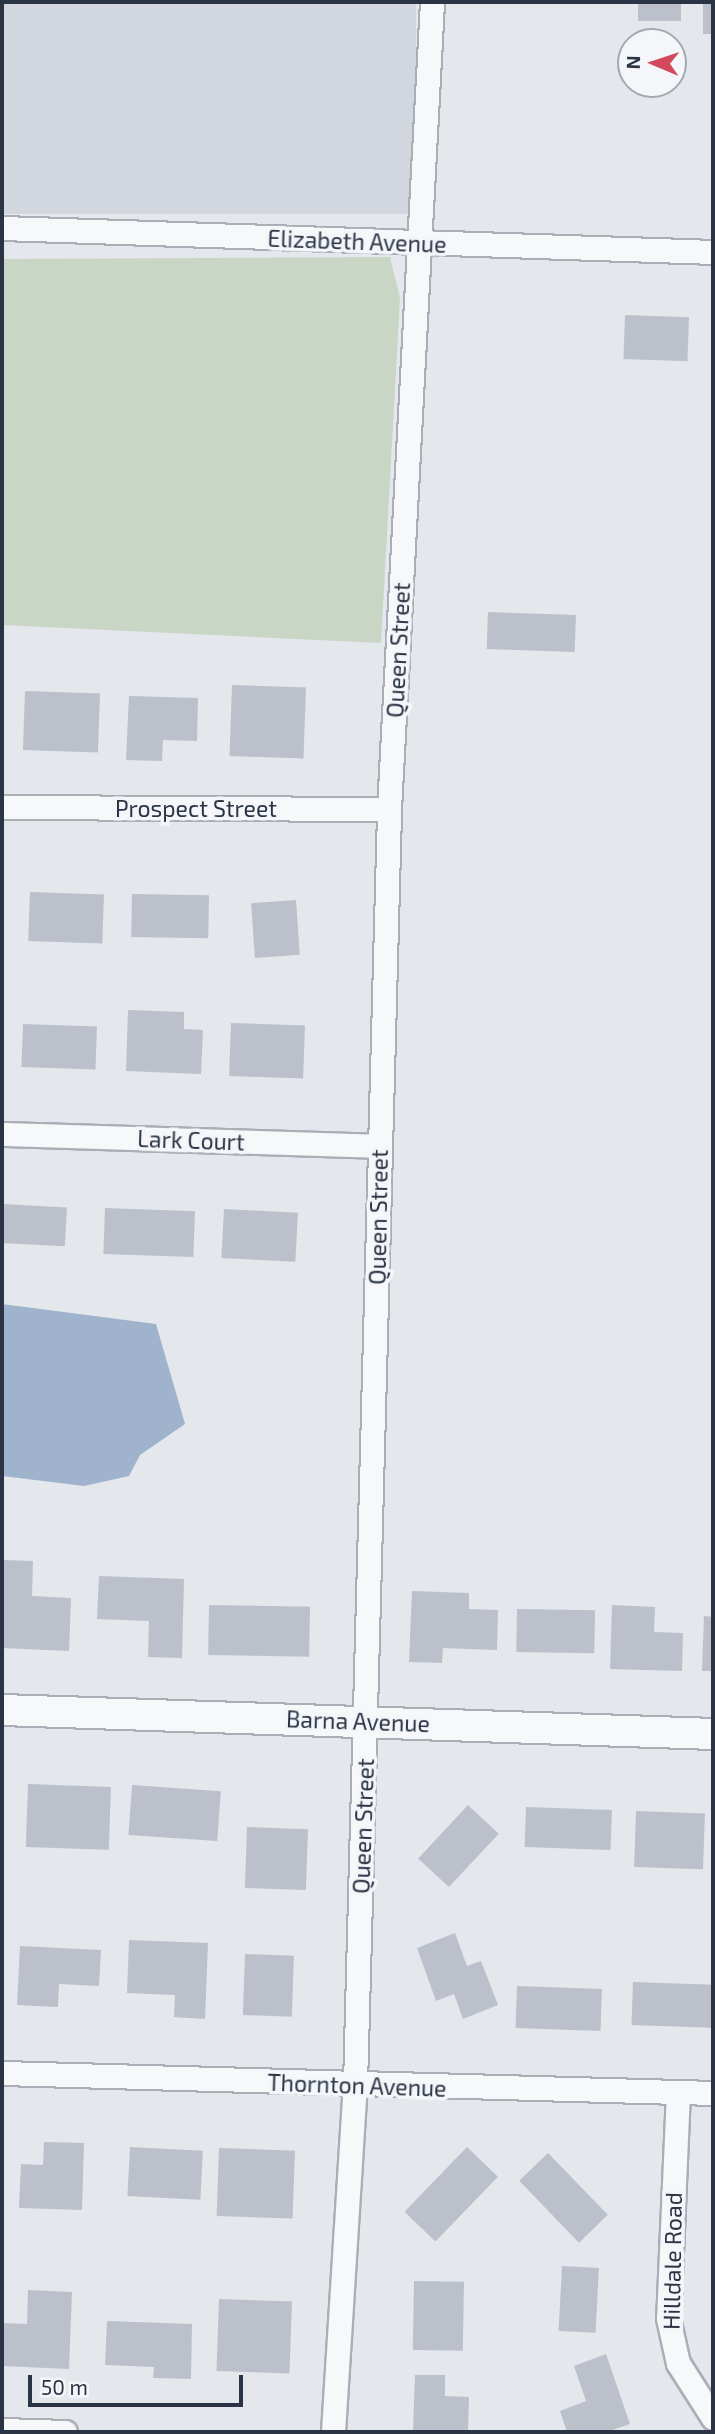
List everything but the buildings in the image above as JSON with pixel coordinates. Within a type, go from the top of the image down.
[{"type":"street","name":"Queen Street","points":[[333,2432],[355,2085],[367,1720],[389,809],[432,2]]},
{"type":"street","name":"Elizabeth Avenue","points":[[2,228],[713,252]]},
{"type":"street","name":"Prospect Street","points":[[2,807],[389,809]]},
{"type":"street","name":"Lark Court","points":[[2,1134],[380,1146]]},
{"type":"street","name":"Barna Avenue","points":[[2,1710],[367,1720],[713,1734]]},
{"type":"street","name":"Thornton Avenue","points":[[2,2073],[713,2093]]},
{"type":"street","name":"Hilldale Road","points":[[678,2092],[668,2318],[678,2363],[713,2418]]},
{"type":"street","points":[[2,2430],[65,2432]]},
{"type":"shaded area","points":[[2,2],[416,2],[416,214],[2,214]]},
{"type":"green space","points":[[390,257],[400,298],[381,643],[2,625],[2,259]]},
{"type":"water","points":[[2,1304],[156,1324],[185,1424],[140,1455],[129,1476],[84,1486],[2,1476]]}]
